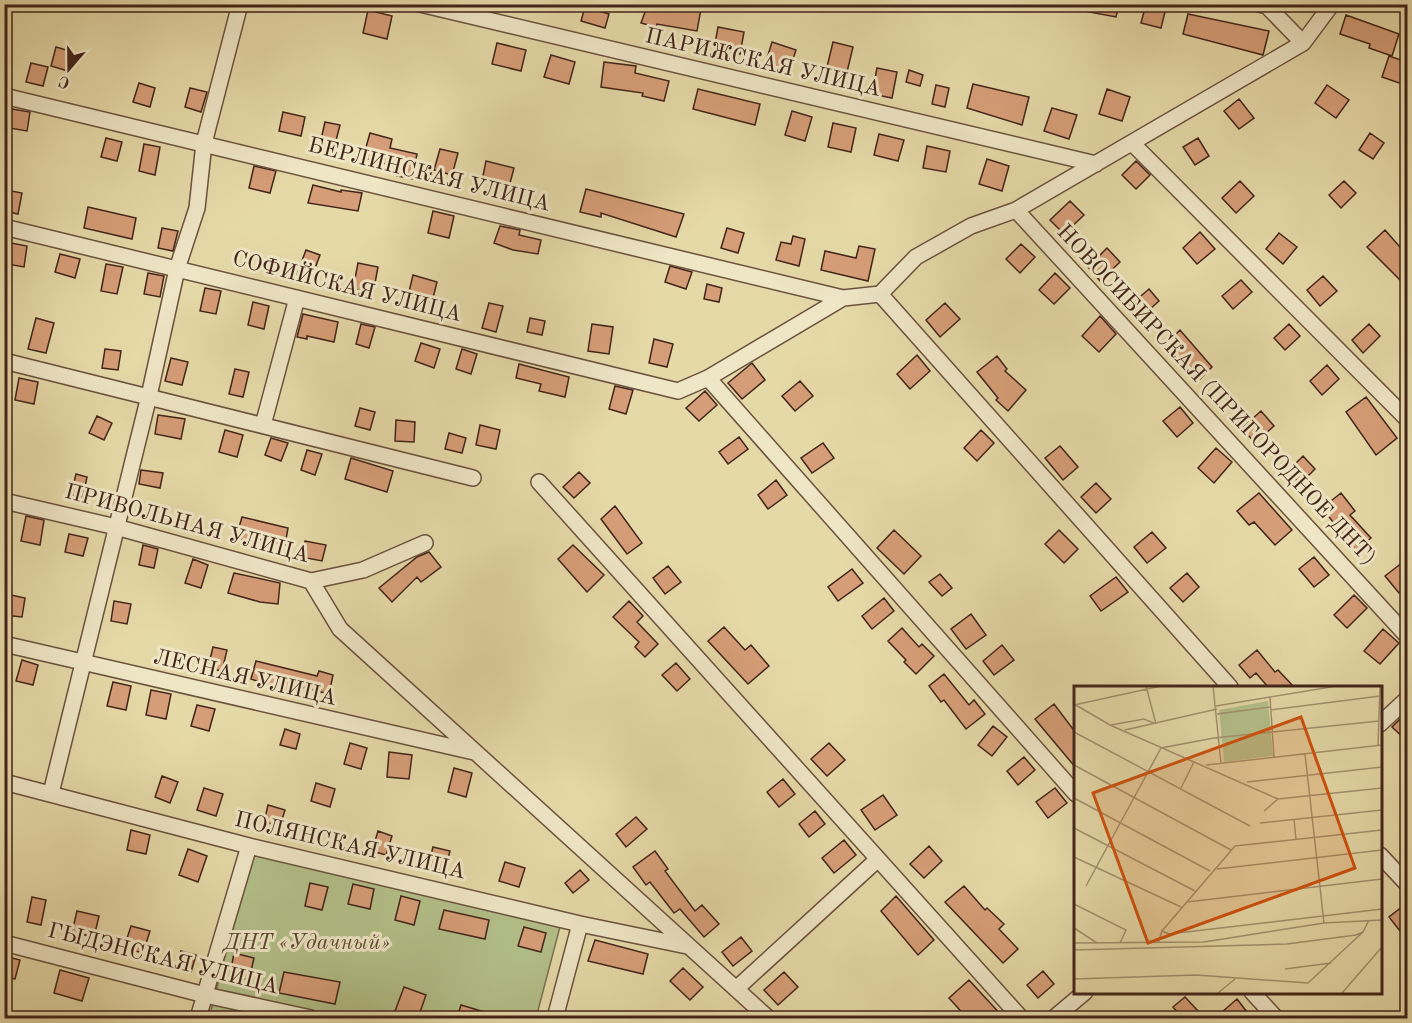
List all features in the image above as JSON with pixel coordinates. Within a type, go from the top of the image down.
[{"type":"street","points":[[51,793],[81,663],[149,396],[177,269],[197,208],[204,143],[240,4]]},
{"type":"street","name":"ПАРИЖСКАЯ УЛИЦА","points":[[420,4],[1096,164]]},
{"type":"street","points":[[1259,4],[1267,6],[1303,44]]},
{"type":"street","points":[[1074,792],[708,378],[843,298],[880,294],[916,257],[971,226],[1016,210],[1303,44],[1332,4]]},
{"type":"street","name":"БЕРЛИНСКАЯ УЛИЦА","points":[[4,96],[843,298]]},
{"type":"street","points":[[1132,143],[1407,420]]},
{"type":"street","name":"НОВОСИБИРСКАЯ (ПРИГОРОДНОЕ ДНТ)","points":[[1016,210],[1407,637]]},
{"type":"street","name":"СОФИЙСКАЯ УЛИЦА","points":[[4,227],[678,391],[708,378]]},
{"type":"street","points":[[880,294],[1229,686]]},
{"type":"street","points":[[263,425],[297,298]]},
{"type":"street","points":[[4,361],[473,478]]},
{"type":"street","points":[[539,482],[1021,1018]]},
{"type":"street","name":"ПРИВОЛЬНАЯ УЛИЦА","points":[[4,501],[116,527],[311,581],[363,570],[425,543]]},
{"type":"street","points":[[311,581],[340,629],[768,1018]]},
{"type":"street","name":"ЛЕСНАЯ УЛИЦА","points":[[4,644],[477,753]]},
{"type":"street","points":[[1382,722],[1407,698]]},
{"type":"street","name":"ПОЛЯНСКАЯ УЛИЦА","points":[[4,782],[249,846],[580,924],[687,946]]},
{"type":"street","points":[[198,1018],[249,846]]},
{"type":"street","points":[[1382,857],[1407,885]]},
{"type":"street","points":[[736,989],[878,859]]},
{"type":"street","points":[[555,1018],[580,924]]},
{"type":"street","name":"ГЫДЭНСКАЯ УЛИЦА","points":[[4,943],[204,995],[312,1018]]},
{"type":"street","points":[[1054,1018],[1084,993]]},
{"type":"street","points":[[1253,993],[1276,1018]]},
{"type":"green space","name":"ДНТ «Удачный»","points":[[252,852],[561,923],[536,1018],[209,1018]]},
{"type":"building","points":[[648,4],[673,10],[674,4],[701,9],[697,31],[657,24],[656,27],[641,23]]},
{"type":"building","points":[[1079,4],[1119,4],[1116,17],[1078,10]]},
{"type":"building","points":[[1146,4],[1167,4],[1161,28],[1141,23]]},
{"type":"building","points":[[585,7],[609,14],[605,28],[581,21]]},
{"type":"building","points":[[368,10],[392,16],[387,39],[363,33]]},
{"type":"building","points":[[1188,14],[1269,31],[1263,55],[1183,34]]},
{"type":"building","points":[[1346,15],[1399,34],[1392,56],[1369,48],[1370,44],[1340,34]]},
{"type":"building","points":[[718,27],[744,32],[740,54],[714,49]]},
{"type":"building","points":[[772,42],[796,50],[789,72],[765,65]]},
{"type":"building","points":[[833,42],[853,47],[847,72],[827,67]]},
{"type":"building","points":[[497,43],[526,50],[521,71],[492,64]]},
{"type":"building","points":[[56,47],[73,52],[68,71],[51,66]]},
{"type":"building","points":[[551,55],[575,62],[569,84],[544,77]]},
{"type":"building","points":[[1389,56],[1407,62],[1405,85],[1382,77]]},
{"type":"building","points":[[604,62],[636,66],[635,73],[669,81],[664,101],[642,96],[643,93],[601,87]]},
{"type":"building","points":[[31,63],[48,67],[43,86],[26,82]]},
{"type":"building","points":[[877,68],[897,72],[892,98],[872,94]]},
{"type":"building","points":[[909,70],[923,75],[920,86],[906,82]]},
{"type":"building","points":[[139,83],[155,88],[150,107],[133,102]]},
{"type":"building","points":[[973,84],[1029,97],[1022,125],[967,108]]},
{"type":"building","points":[[936,85],[949,88],[945,107],[932,104]]},
{"type":"building","points":[[1327,85],[1349,100],[1336,118],[1315,103]]},
{"type":"building","points":[[190,88],[207,92],[201,112],[185,107]]},
{"type":"building","points":[[698,89],[760,104],[755,125],[693,109]]},
{"type":"building","points":[[1107,89],[1130,97],[1122,121],[1099,114]]},
{"type":"building","points":[[1239,99],[1254,118],[1239,129],[1224,111]]},
{"type":"building","points":[[1052,108],[1077,115],[1069,139],[1044,131]]},
{"type":"building","points":[[12,109],[30,112],[27,131],[9,128]]},
{"type":"building","points":[[792,111],[812,117],[805,141],[785,135]]},
{"type":"building","points":[[283,112],[305,117],[301,136],[279,131]]},
{"type":"building","points":[[325,122],[340,125],[334,148],[320,144]]},
{"type":"building","points":[[833,123],[856,128],[851,152],[828,147]]},
{"type":"building","points":[[370,133],[392,139],[390,148],[417,154],[415,164],[432,168],[429,182],[397,176],[399,167],[363,158]]},
{"type":"building","points":[[1370,133],[1384,143],[1373,159],[1359,150]]},
{"type":"building","points":[[879,134],[904,140],[898,161],[874,155]]},
{"type":"building","points":[[106,138],[122,142],[117,161],[101,157]]},
{"type":"building","points":[[1198,138],[1209,156],[1195,165],[1183,147]]},
{"type":"building","points":[[144,144],[160,147],[155,175],[139,171]]},
{"type":"building","points":[[927,146],[950,151],[946,172],[923,168]]},
{"type":"building","points":[[440,149],[458,153],[452,175],[434,170]]},
{"type":"building","points":[[987,159],[1009,166],[1002,191],[979,184]]},
{"type":"building","points":[[486,161],[514,168],[509,187],[482,181]]},
{"type":"building","points":[[1136,161],[1150,175],[1136,189],[1122,175]]},
{"type":"building","points":[[254,166],[276,171],[270,193],[249,188]]},
{"type":"building","points":[[1240,181],[1254,196],[1236,213],[1222,198]]},
{"type":"building","points":[[1344,181],[1356,193],[1341,208],[1329,195]]},
{"type":"building","points":[[313,185],[341,192],[341,190],[362,193],[358,211],[308,203]]},
{"type":"building","points":[[586,189],[684,214],[676,237],[601,213],[601,217],[580,212]]},
{"type":"building","points":[[6,190],[22,193],[18,214],[4,211]]},
{"type":"building","points":[[1070,201],[1084,215],[1064,234],[1050,220]]},
{"type":"building","points":[[88,207],[136,218],[132,239],[84,228]]},
{"type":"building","points":[[433,211],[454,216],[449,238],[428,233]]},
{"type":"building","points":[[500,226],[520,230],[519,235],[541,240],[538,254],[513,250],[494,243]]},
{"type":"building","points":[[162,228],[178,231],[173,251],[158,248]]},
{"type":"building","points":[[727,228],[744,233],[738,253],[721,248]]},
{"type":"building","points":[[1385,230],[1407,255],[1407,287],[1367,247]]},
{"type":"building","points":[[1200,232],[1215,249],[1197,264],[1183,248]]},
{"type":"building","points":[[1279,233],[1297,247],[1283,264],[1266,249]]},
{"type":"building","points":[[793,236],[805,239],[799,266],[776,260],[781,242],[791,244]]},
{"type":"building","points":[[11,243],[27,246],[24,267],[7,264]]},
{"type":"building","points":[[1021,244],[1035,257],[1020,273],[1006,259]]},
{"type":"building","points":[[859,246],[875,249],[868,281],[821,270],[825,251],[856,258]]},
{"type":"building","points":[[1107,248],[1120,262],[1100,281],[1088,267]]},
{"type":"building","points":[[306,250],[320,255],[311,279],[297,274]]},
{"type":"building","points":[[60,254],[80,259],[75,278],[55,272]]},
{"type":"building","points":[[358,263],[378,267],[373,294],[353,289]]},
{"type":"building","points":[[106,264],[123,267],[117,294],[101,291]]},
{"type":"building","points":[[670,266],[692,272],[686,289],[665,282]]},
{"type":"building","points":[[148,273],[164,276],[160,297],[144,294]]},
{"type":"building","points":[[1055,273],[1070,288],[1054,304],[1039,290]]},
{"type":"building","points":[[413,275],[437,282],[432,302],[408,296]]},
{"type":"building","points":[[1323,276],[1337,291],[1320,306],[1307,290]]},
{"type":"building","points":[[1241,280],[1252,292],[1233,309],[1222,296]]},
{"type":"building","points":[[707,284],[722,288],[719,302],[704,299]]},
{"type":"building","points":[[205,288],[221,291],[216,314],[200,311]]},
{"type":"building","points":[[1149,289],[1159,301],[1138,320],[1127,308]]},
{"type":"building","points":[[253,302],[269,306],[264,329],[248,325]]},
{"type":"building","points":[[489,303],[503,306],[496,332],[482,328]]},
{"type":"building","points":[[945,303],[960,319],[940,337],[926,320]]},
{"type":"building","points":[[303,314],[338,322],[334,342],[307,336],[307,339],[297,337]]},
{"type":"building","points":[[1100,316],[1116,334],[1099,352],[1082,336]]},
{"type":"building","points":[[36,318],[54,323],[46,353],[28,349]]},
{"type":"building","points":[[530,318],[545,321],[542,335],[527,332]]},
{"type":"building","points":[[361,324],[375,327],[369,348],[356,344]]},
{"type":"building","points":[[592,324],[613,327],[609,354],[588,351]]},
{"type":"building","points":[[1289,324],[1300,336],[1285,350],[1274,338]]},
{"type":"building","points":[[1369,324],[1380,336],[1363,353],[1352,340]]},
{"type":"building","points":[[1180,330],[1212,367],[1200,379],[1164,346]]},
{"type":"building","points":[[654,339],[673,344],[667,367],[649,363]]},
{"type":"building","points":[[421,343],[440,349],[434,368],[415,361]]},
{"type":"building","points":[[105,349],[121,351],[118,370],[102,368]]},
{"type":"building","points":[[462,349],[477,354],[471,374],[456,369]]},
{"type":"building","points":[[917,355],[930,371],[910,389],[897,374]]},
{"type":"building","points":[[997,356],[1007,369],[1005,371],[1026,390],[1008,411],[996,400],[998,398],[977,372]]},
{"type":"building","points":[[171,358],[188,362],[182,385],[165,381]]},
{"type":"building","points":[[752,363],[765,380],[742,399],[728,383]]},
{"type":"building","points":[[519,364],[569,377],[565,397],[539,391],[541,384],[516,378]]},
{"type":"building","points":[[1327,365],[1339,379],[1322,395],[1310,381]]},
{"type":"building","points":[[235,369],[249,372],[243,397],[229,394]]},
{"type":"building","points":[[19,378],[38,382],[34,404],[15,400]]},
{"type":"building","points":[[800,381],[813,396],[795,411],[782,396]]},
{"type":"building","points":[[615,386],[633,390],[626,414],[609,409]]},
{"type":"building","points":[[705,391],[717,405],[699,421],[686,408]]},
{"type":"building","points":[[1366,397],[1397,438],[1376,455],[1346,412]]},
{"type":"building","points":[[1180,407],[1193,423],[1177,437],[1163,421]]},
{"type":"building","points":[[360,408],[375,412],[370,430],[355,426]]},
{"type":"building","points":[[1261,411],[1274,426],[1255,443],[1242,428]]},
{"type":"building","points":[[158,415],[185,419],[181,439],[155,434]]},
{"type":"building","points":[[97,416],[112,423],[104,440],[89,433]]},
{"type":"building","points":[[396,420],[415,422],[414,442],[395,441]]},
{"type":"building","points":[[480,425],[500,430],[496,449],[476,445]]},
{"type":"building","points":[[225,430],[243,435],[237,457],[219,452]]},
{"type":"building","points":[[981,430],[994,443],[977,461],[964,448]]},
{"type":"building","points":[[449,433],[466,438],[462,453],[445,449]]},
{"type":"building","points":[[739,437],[748,449],[728,464],[719,452]]},
{"type":"building","points":[[271,438],[288,443],[281,461],[265,455]]},
{"type":"building","points":[[823,443],[834,458],[812,473],[801,458]]},
{"type":"building","points":[[1060,446],[1078,467],[1063,480],[1045,458]]},
{"type":"building","points":[[1216,448],[1232,462],[1214,483],[1198,468]]},
{"type":"building","points":[[307,450],[322,454],[315,475],[301,470]]},
{"type":"building","points":[[1303,456],[1315,469],[1300,484],[1288,471]]},
{"type":"building","points":[[351,458],[393,471],[387,492],[345,479]]},
{"type":"building","points":[[141,470],[163,473],[160,488],[139,484]]},
{"type":"building","points":[[579,472],[590,483],[574,498],[563,487]]},
{"type":"building","points":[[76,474],[87,477],[83,497],[71,495]]},
{"type":"building","points":[[776,480],[787,495],[768,509],[758,495]]},
{"type":"building","points":[[1096,483],[1111,499],[1096,513],[1081,497]]},
{"type":"building","points":[[1259,493],[1292,530],[1275,545],[1254,522],[1249,525],[1237,511]]},
{"type":"building","points":[[1341,493],[1355,511],[1350,515],[1371,538],[1356,551],[1322,508]]},
{"type":"building","points":[[615,506],[642,543],[627,554],[601,519]]},
{"type":"building","points":[[26,516],[44,520],[40,545],[21,541]]},
{"type":"building","points":[[242,517],[288,528],[285,545],[253,538],[252,542],[236,538]]},
{"type":"building","points":[[894,530],[921,556],[904,574],[877,548]]},
{"type":"building","points":[[1059,530],[1078,549],[1064,563],[1045,544]]},
{"type":"building","points":[[1152,532],[1166,548],[1147,563],[1134,547]]},
{"type":"building","points":[[69,534],[88,538],[83,556],[65,552]]},
{"type":"building","points":[[305,541],[326,545],[322,561],[301,557]]},
{"type":"building","points":[[143,545],[158,549],[154,568],[139,565]]},
{"type":"building","points":[[573,545],[604,575],[587,592],[558,559]]},
{"type":"building","points":[[429,552],[441,567],[421,582],[417,577],[392,602],[379,588],[417,557]]},
{"type":"building","points":[[1314,557],[1329,575],[1314,587],[1299,569]]},
{"type":"building","points":[[193,559],[208,565],[201,588],[185,583]]},
{"type":"building","points":[[1403,562],[1407,568],[1407,586],[1399,593],[1385,576]]},
{"type":"building","points":[[668,566],[681,582],[665,594],[653,578]]},
{"type":"building","points":[[852,569],[863,583],[838,601],[828,587]]},
{"type":"building","points":[[234,573],[280,583],[278,604],[260,602],[228,593]]},
{"type":"building","points":[[1187,573],[1199,587],[1183,602],[1170,588]]},
{"type":"building","points":[[940,574],[952,588],[942,596],[929,582]]},
{"type":"building","points":[[1116,577],[1128,592],[1101,611],[1090,596]]},
{"type":"building","points":[[11,595],[25,598],[22,617],[4,615],[4,597],[10,598]]},
{"type":"building","points":[[1354,595],[1367,608],[1347,628],[1334,615]]},
{"type":"building","points":[[884,598],[894,611],[872,629],[862,616]]},
{"type":"building","points":[[114,601],[131,604],[127,624],[111,621]]},
{"type":"building","points":[[629,601],[643,616],[637,622],[658,644],[645,657],[635,647],[639,642],[613,617]]},
{"type":"building","points":[[971,614],[986,635],[966,649],[951,629]]},
{"type":"building","points":[[724,627],[745,650],[751,645],[769,666],[748,684],[708,641]]},
{"type":"building","points":[[902,628],[919,647],[922,644],[934,656],[916,674],[888,641]]},
{"type":"building","points":[[1383,629],[1399,643],[1380,664],[1364,651]]},
{"type":"building","points":[[1002,645],[1014,660],[994,675],[983,661]]},
{"type":"building","points":[[213,647],[227,650],[222,671],[208,668]]},
{"type":"building","points":[[1257,650],[1275,672],[1278,670],[1293,686],[1267,686],[1256,673],[1250,678],[1239,665]]},
{"type":"building","points":[[22,660],[38,665],[33,685],[16,681]]},
{"type":"building","points":[[256,661],[317,676],[319,671],[333,675],[329,694],[301,687],[299,695],[251,679]]},
{"type":"building","points":[[676,663],[690,679],[677,691],[662,675]]},
{"type":"building","points":[[944,674],[969,705],[974,700],[985,714],[966,729],[944,700],[941,702],[929,686]]},
{"type":"building","points":[[113,682],[131,686],[126,710],[107,706]]},
{"type":"building","points":[[151,690],[171,694],[166,719],[146,715]]},
{"type":"building","points":[[1054,704],[1074,730],[1074,766],[1035,719]]},
{"type":"building","points":[[197,705],[215,709],[209,731],[191,726]]},
{"type":"building","points":[[1407,712],[1407,741],[1392,727]]},
{"type":"building","points":[[993,726],[1007,737],[992,756],[978,745]]},
{"type":"building","points":[[285,729],[300,734],[296,749],[280,745]]},
{"type":"building","points":[[350,743],[367,748],[361,769],[344,764]]},
{"type":"building","points":[[829,743],[845,760],[827,776],[811,759]]},
{"type":"building","points":[[389,752],[412,755],[409,779],[387,777]]},
{"type":"building","points":[[1024,757],[1035,770],[1018,785],[1007,771]]},
{"type":"building","points":[[454,768],[472,773],[466,797],[448,792]]},
{"type":"building","points":[[162,776],[178,782],[170,803],[155,797]]},
{"type":"building","points":[[783,779],[795,794],[779,807],[767,792]]},
{"type":"building","points":[[316,783],[335,789],[330,807],[311,801]]},
{"type":"building","points":[[204,788],[223,794],[216,816],[197,810]]},
{"type":"building","points":[[1055,788],[1067,803],[1048,818],[1036,802]]},
{"type":"building","points":[[883,795],[897,815],[875,830],[861,810]]},
{"type":"building","points":[[268,805],[285,810],[280,826],[264,822]]},
{"type":"building","points":[[815,811],[825,824],[809,837],[799,824]]},
{"type":"building","points":[[636,817],[647,829],[626,847],[616,834]]},
{"type":"building","points":[[131,830],[150,835],[146,854],[127,850]]},
{"type":"building","points":[[378,831],[392,836],[386,855],[372,851]]},
{"type":"building","points":[[844,840],[856,855],[834,873],[822,858]]},
{"type":"building","points":[[929,846],[942,861],[924,878],[910,864]]},
{"type":"building","points":[[433,847],[450,851],[445,871],[428,867]]},
{"type":"building","points":[[188,849],[207,856],[198,882],[179,875]]},
{"type":"building","points":[[655,851],[668,869],[665,871],[695,911],[702,905],[719,924],[704,937],[680,909],[674,913],[650,882],[646,885],[633,867]]},
{"type":"building","points":[[505,862],[525,868],[519,887],[499,881]]},
{"type":"building","points":[[580,870],[589,880],[573,893],[565,883]]},
{"type":"building","points":[[310,883],[328,887],[322,910],[305,906]]},
{"type":"building","points":[[353,884],[374,889],[370,909],[348,904]]},
{"type":"building","points":[[964,886],[985,910],[987,908],[1004,924],[999,929],[1018,949],[1003,963],[945,902]]},
{"type":"building","points":[[401,896],[420,901],[414,925],[395,920]]},
{"type":"building","points":[[896,896],[934,940],[918,955],[881,911]]},
{"type":"building","points":[[32,897],[46,900],[41,925],[27,922]]},
{"type":"building","points":[[1407,903],[1407,940],[1389,917]]},
{"type":"building","points":[[444,910],[489,920],[485,939],[439,929]]},
{"type":"building","points":[[77,911],[99,916],[94,937],[72,932]]},
{"type":"building","points":[[131,926],[150,931],[143,953],[124,948]]},
{"type":"building","points":[[524,927],[546,933],[541,952],[518,946]]},
{"type":"building","points":[[741,937],[752,951],[733,966],[722,952]]},
{"type":"building","points":[[595,940],[648,954],[643,974],[588,961]]},
{"type":"building","points":[[181,951],[196,955],[191,972],[176,968]]},
{"type":"building","points":[[234,953],[254,958],[249,980],[230,975]]},
{"type":"building","points":[[4,956],[20,960],[15,979],[4,977]]},
{"type":"building","points":[[683,968],[703,987],[690,1000],[670,981]]},
{"type":"building","points":[[60,970],[89,978],[82,1001],[54,993]]},
{"type":"building","points":[[1043,971],[1054,984],[1038,998],[1027,985]]},
{"type":"building","points":[[284,972],[340,982],[335,1004],[279,993]]},
{"type":"building","points":[[784,972],[798,987],[778,1005],[764,990]]},
{"type":"building","points":[[969,980],[1004,1018],[967,1018],[949,998]]},
{"type":"building","points":[[404,987],[426,995],[418,1018],[394,1014]]},
{"type":"building","points":[[1185,997],[1198,1011],[1189,1018],[1182,1018],[1173,1007]]},
{"type":"building","points":[[1237,999],[1247,1012],[1240,1018],[1227,1018],[1222,1012]]},
{"type":"building","points":[[461,1005],[498,1016],[498,1018],[457,1018]]}]
